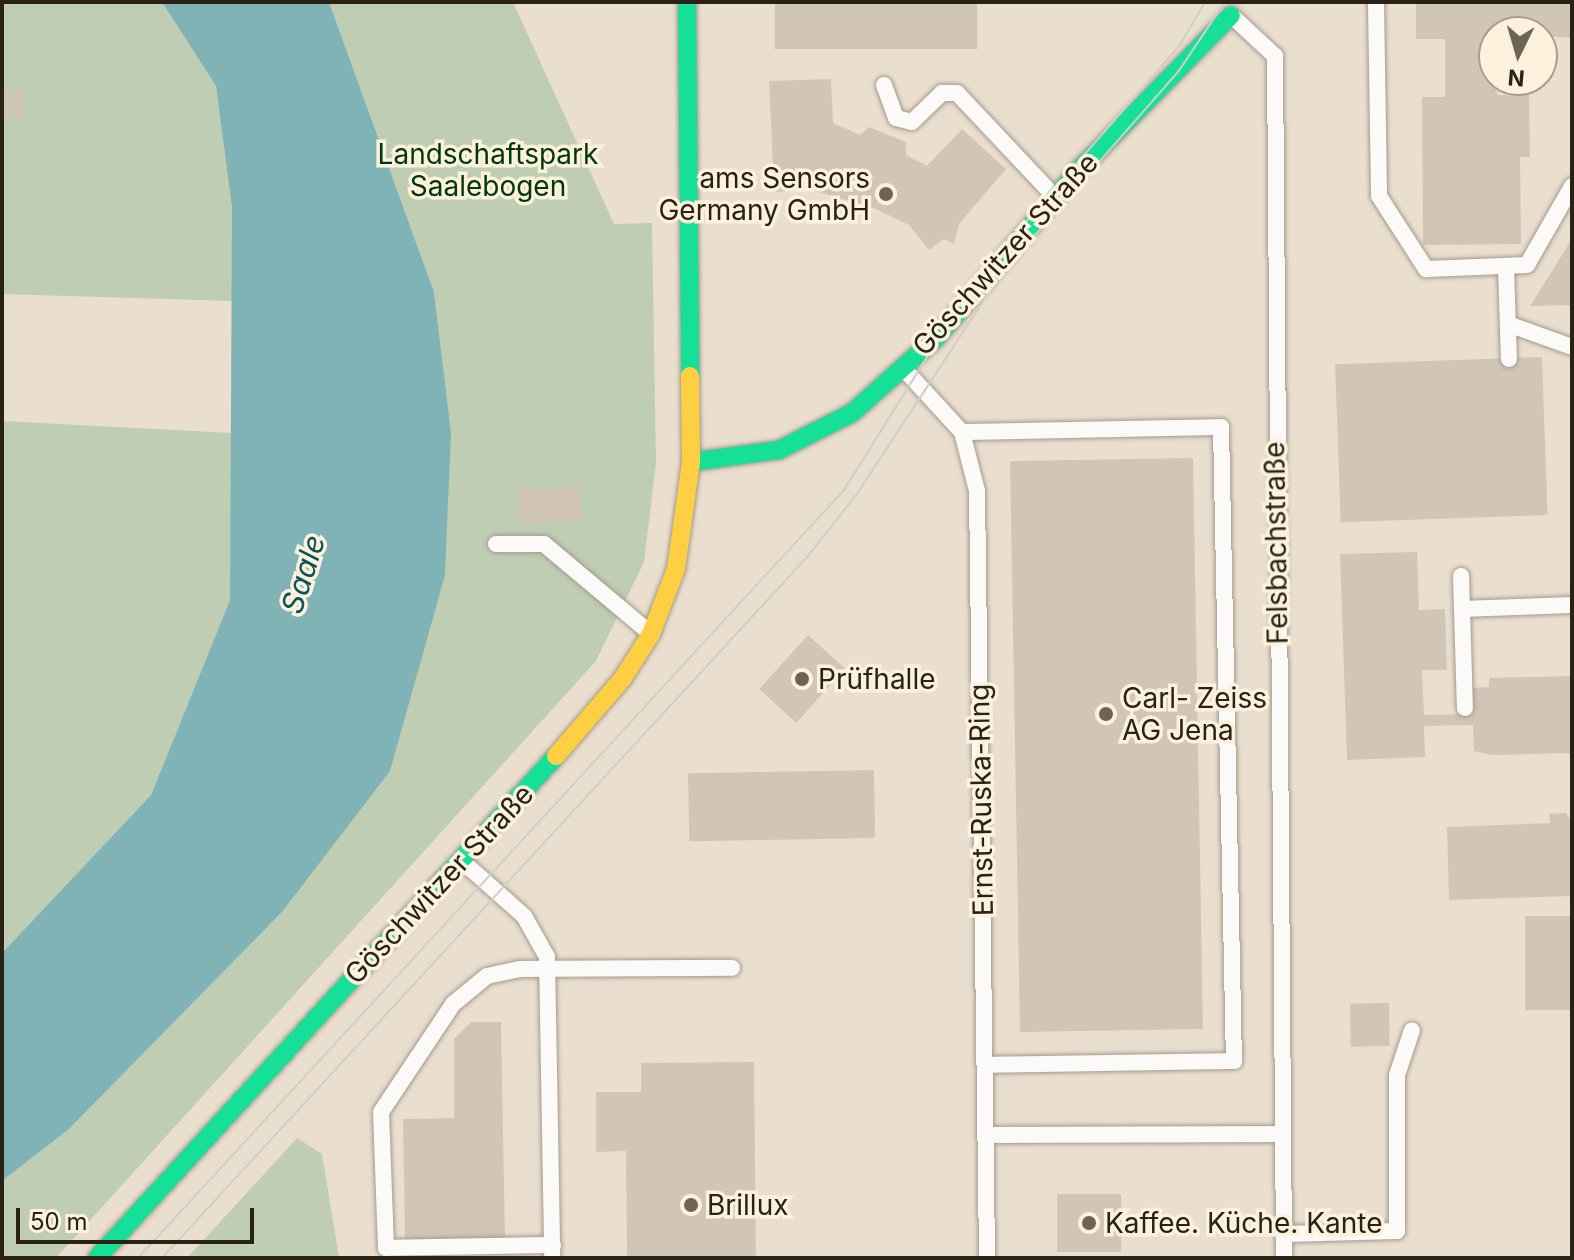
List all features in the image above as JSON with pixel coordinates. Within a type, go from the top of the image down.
[{"type":"main road","name":"Göschwitzer Straße","points":[[97,1258],[623,678],[651,634],[676,569],[691,462],[687,2]]},
{"type":"main road","name":"Göschwitzer Straße","points":[[691,462],[750,457],[810,437],[852,413],[937,337],[1056,197],[1189,51],[1235,8]]},
{"type":"lane","points":[[1376,2],[1379,196],[1426,269],[1527,265],[1572,186]]},
{"type":"lane","name":"Felsbachstraße","points":[[1235,8],[1275,56],[1284,1258]]},
{"type":"lane","points":[[884,85],[896,118],[912,122],[942,93],[957,93],[1056,197]]},
{"type":"lane","points":[[1506,266],[1509,359]]},
{"type":"lane","points":[[1508,324],[1572,347]]},
{"type":"lane","name":"Ernst-Ruska-Ring","points":[[903,367],[962,432],[977,491],[987,1258]]},
{"type":"lane","points":[[962,432],[1221,427],[1234,1061],[985,1065]]},
{"type":"lane","points":[[496,544],[544,544],[651,634]]},
{"type":"lane","points":[[1461,576],[1465,708]]},
{"type":"lane","points":[[1462,609],[1572,605]]},
{"type":"lane","points":[[460,860],[524,916],[543,945],[548,968],[552,1251],[386,1248],[381,1112],[464,992],[501,972],[548,968],[732,968]]},
{"type":"lane","points":[[1283,1234],[1397,1231],[1397,1075],[1412,1030]]},
{"type":"lane","points":[[985,1135],[1283,1134]]},
{"type":"green space","points":[[2,2],[162,2],[216,86],[232,208],[232,301],[2,294]]},
{"type":"green space","name":"Landschaftspark Saalebogen","points":[[329,2],[513,2],[614,224],[652,223],[656,463],[644,562],[596,661],[56,1258],[2,1258],[2,1181],[69,1129],[282,912],[451,432],[434,292]]},
{"type":"green space","points":[[2,421],[232,433],[230,600],[151,795],[2,953]]},
{"type":"green space","points":[[297,1138],[322,1154],[339,1257],[187,1258]]},
{"type":"water","name":"Saale","points":[[162,2],[329,2],[434,292],[451,432],[445,575],[390,771],[282,912],[69,1129],[2,1181],[2,953],[151,795],[230,600],[232,208],[216,86]]},
{"type":"building","points":[[775,2],[977,2],[977,49],[775,49]]},
{"type":"building","points":[[1416,2],[1572,2],[1572,38],[1558,37],[1558,16],[1478,16],[1478,96],[1529,96],[1530,157],[1520,157],[1521,244],[1423,245],[1422,97],[1445,97],[1445,39],[1416,39]]},
{"type":"building","points":[[831,79],[833,123],[860,135],[869,127],[906,142],[906,155],[927,166],[962,129],[1006,169],[959,224],[954,244],[944,239],[929,250],[909,225],[876,209],[808,189],[776,192],[774,178],[764,175],[773,165],[769,81]]},
{"type":"building","points":[[2,90],[23,90],[23,117],[2,117]]},
{"type":"building","points":[[1572,239],[1572,305],[1530,306]]},
{"type":"building","points":[[1542,357],[1548,515],[1341,522],[1335,364]]},
{"type":"building","name":"Carl- Zeiss AG Jena","points":[[1193,458],[1203,1029],[1020,1032],[1010,461]]},
{"type":"building","points":[[580,487],[581,521],[518,523],[517,489]]},
{"type":"building","points":[[1417,552],[1419,610],[1445,609],[1447,670],[1422,670],[1424,715],[1473,714],[1472,688],[1489,687],[1489,678],[1572,676],[1572,753],[1492,755],[1474,751],[1473,725],[1424,726],[1425,757],[1347,760],[1340,554]]},
{"type":"building","name":"Prüfhalle","points":[[808,635],[845,668],[796,723],[759,689]]},
{"type":"building","points":[[874,770],[875,838],[689,841],[688,773]]},
{"type":"building","points":[[1566,813],[1572,822],[1572,896],[1449,900],[1447,827],[1550,823],[1549,814]]},
{"type":"building","points":[[1525,916],[1572,916],[1572,1010],[1525,1010]]},
{"type":"building","points":[[1389,1003],[1390,1046],[1351,1047],[1350,1004]]},
{"type":"building","points":[[471,1022],[501,1022],[505,1240],[405,1241],[403,1119],[454,1118],[454,1039]]},
{"type":"building","name":"Brillux","points":[[754,1062],[756,1258],[627,1258],[626,1151],[596,1152],[596,1092],[641,1092],[641,1063]]},
{"type":"building","name":"Kaffee. Küche. Kante","points":[[1057,1194],[1121,1194],[1121,1252],[1057,1252]]},
{"type":"tram line","points":[[138,1258],[844,490],[975,280],[1180,45],[1205,2]]},
{"type":"tram line","points":[[162,1258],[807,557],[857,494],[1001,274],[1178,72],[1225,2]]},
{"type":"traffic: fast","points":[[687,2],[690,376]]},
{"type":"traffic: fast","points":[[691,462],[779,450],[852,413],[937,337],[1076,173],[1231,15]]},
{"type":"traffic: fast","points":[[97,1258],[556,756]]},
{"type":"traffic: slow","points":[[556,756],[623,678],[651,634],[676,569],[691,462],[690,376]]},
{"type":"place","name":"ams Sensors Germany GmbH","points":[[886,194]]},
{"type":"place","name":"Prüfhalle","points":[[802,679]]},
{"type":"place","name":"Carl- Zeiss AG Jena","points":[[1106,714]]},
{"type":"place","name":"Brillux","points":[[691,1205]]},
{"type":"place","name":"Kaffee. Küche. Kante","points":[[1089,1223]]}]
